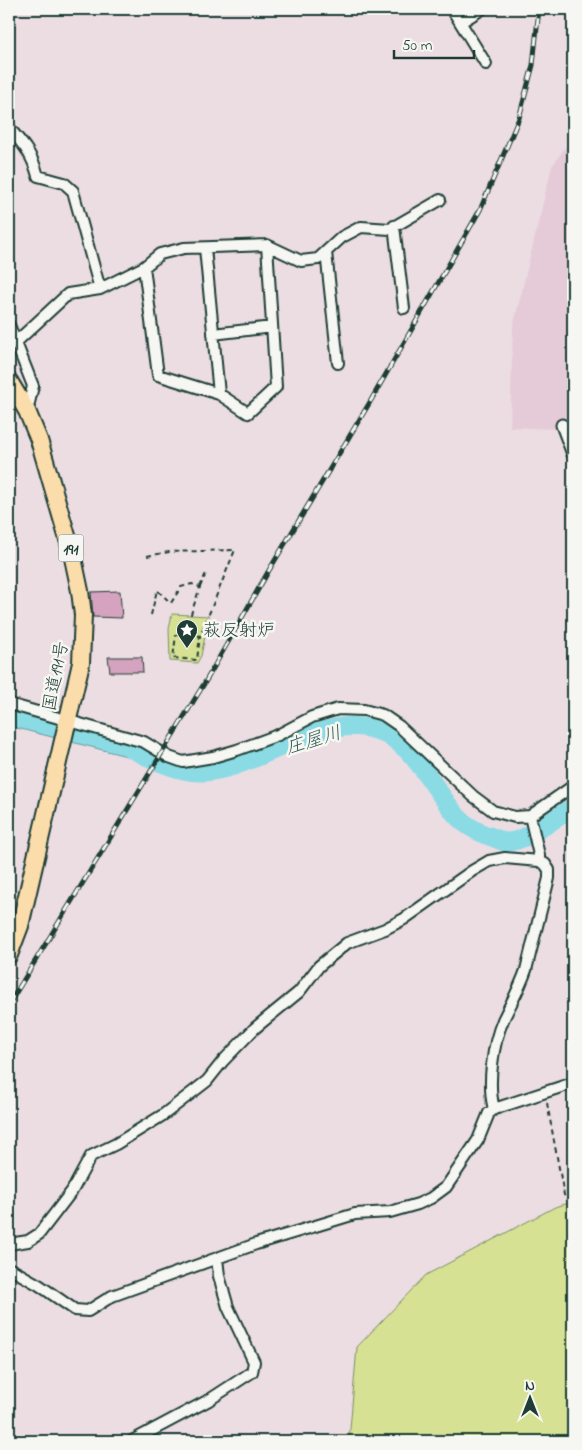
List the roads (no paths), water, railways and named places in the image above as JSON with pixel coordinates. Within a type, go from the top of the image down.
[{"type":"highway","name":"国道191号","points":[[9,381],[27,411],[39,440],[56,493],[72,553],[83,615],[81,663],[20,926],[9,955]]},
{"type":"street","points":[[452,9],[486,64]]},
{"type":"street","points":[[461,22],[482,9]]},
{"type":"street","points":[[9,128],[27,148],[34,161],[38,176],[64,183],[73,191],[100,289]]},
{"type":"street","points":[[15,343],[68,294],[100,289],[144,267],[160,254],[184,248],[267,245],[301,260],[318,259],[342,237],[361,227],[390,229],[440,200]]},
{"type":"street","points":[[394,226],[404,308]]},
{"type":"street","points":[[144,267],[158,375],[219,394],[248,413],[276,387],[267,245]]},
{"type":"street","points":[[205,248],[219,394]]},
{"type":"street","points":[[326,252],[338,364]]},
{"type":"street","points":[[9,325],[33,386],[27,411]]},
{"type":"street","points":[[214,334],[272,327]]},
{"type":"street","points":[[562,425],[573,454]]},
{"type":"street","points":[[9,704],[67,722],[144,742],[168,757],[183,762],[213,757],[237,750],[278,735],[312,717],[338,709],[364,710],[384,714],[466,790],[493,811],[515,817],[530,816],[573,786]]},
{"type":"street","points":[[530,816],[539,862]]},
{"type":"street","points":[[9,1244],[28,1241],[39,1234],[72,1191],[91,1156],[116,1144],[163,1115],[207,1081],[223,1061],[255,1028],[299,992],[319,966],[347,943],[385,929],[404,919],[472,871],[489,862],[505,858],[545,864],[549,878],[522,985],[502,1022],[497,1037],[492,1071],[494,1109]]},
{"type":"street","points":[[9,1268],[39,1285],[76,1310],[88,1311],[112,1296],[256,1244],[355,1214],[390,1212],[418,1204],[431,1198],[446,1187],[478,1140],[490,1113],[494,1109],[573,1083]]},
{"type":"street","points":[[132,1441],[209,1400],[252,1372],[254,1362],[228,1307],[219,1276],[217,1258]]},
{"type":"water","points":[[9,708],[95,733],[153,755],[150,762],[9,726]]},
{"type":"waterway","name":"庄屋川","points":[[130,748],[174,767],[192,772],[201,772],[242,763],[326,730],[347,727],[368,728],[384,733],[409,752],[457,816],[478,832],[507,842],[514,841],[541,828],[573,807]]},
{"type":"railway","points":[[9,1004],[207,679],[268,572],[370,402],[480,210],[519,118],[533,65],[539,9]]},
{"type":"place","name":"萩反射炉","points":[[187,649]]}]
